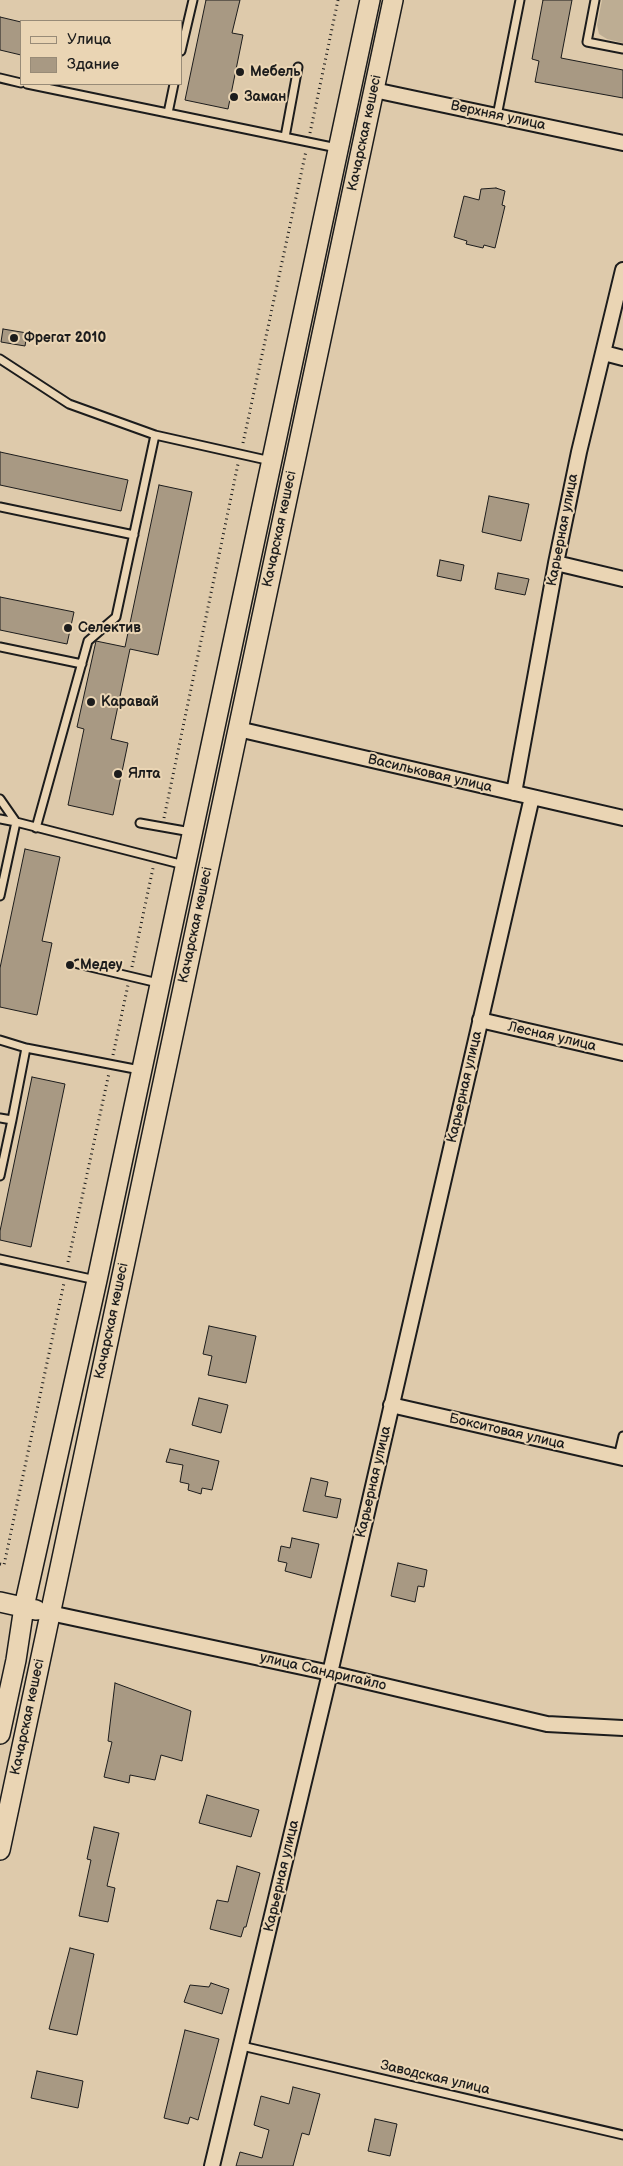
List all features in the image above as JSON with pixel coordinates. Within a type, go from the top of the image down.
[{"type":"main road","name":"Качарская көшесі","points":[[0,1734],[16,1660],[24,1607],[97,1280],[140,1070],[370,0]]},
{"type":"main road","name":"Качарская көшесі","points":[[0,1850],[393,0]]},
{"type":"main road","name":"улица Сандригайло","points":[[0,1602],[50,1613]]},
{"type":"street","name":"Верхняя улица","points":[[374,90],[623,143]]},
{"type":"street","points":[[315,259],[336,264]]},
{"type":"street","name":"Карьерная улица","points":[[514,793],[556,563],[579,452],[623,270]]},
{"type":"street","points":[[604,353],[623,358]]},
{"type":"street","points":[[556,563],[623,579]]},
{"type":"street","name":"Васильковая улица","points":[[238,730],[623,818]]},
{"type":"street","name":"Карьерная улица","points":[[212,2166],[330,1673],[532,797]]},
{"type":"street","points":[[160,977],[185,977]]},
{"type":"street","name":"Лесная улица","points":[[480,1020],[623,1053]]},
{"type":"street","name":"Бокситовая улица","points":[[392,1406],[620,1458]]},
{"type":"street","points":[[63,1428],[88,1433]]},
{"type":"street","name":"улица Сандригайло","points":[[50,1613],[330,1673],[547,1724],[623,1728]]},
{"type":"lane","points":[[182,47],[193,0]]},
{"type":"lane","points":[[497,116],[520,0]]},
{"type":"lane","points":[[595,0],[587,42],[623,49]]},
{"type":"lane","points":[[285,137],[298,67]]},
{"type":"lane","points":[[0,78],[20,83]]},
{"type":"lane","points":[[32,85],[338,148]]},
{"type":"lane","points":[[168,113],[174,85]]},
{"type":"lane","points":[[0,359],[69,404],[155,435],[271,461]]},
{"type":"lane","points":[[36,828],[88,641],[116,616],[155,435]]},
{"type":"lane","points":[[0,507],[134,535]]},
{"type":"lane","points":[[0,647],[82,664]]},
{"type":"lane","points":[[0,799],[16,822],[0,896]]},
{"type":"lane","points":[[0,819],[184,865]]},
{"type":"lane","points":[[140,823],[191,832]]},
{"type":"lane","points":[[78,964],[130,976],[160,977]]},
{"type":"lane","points":[[0,1040],[26,1048],[140,1070]]},
{"type":"lane","points":[[0,1176],[26,1048]]},
{"type":"lane","points":[[0,1118],[12,1120]]},
{"type":"lane","points":[[0,1259],[97,1280]]},
{"type":"lane","points":[[620,1458],[623,1436]]},
{"type":"lane","name":"Заводская улица","points":[[242,2046],[623,2135]]},
{"type":"path","points":[[162,827],[338,0]]},
{"type":"path","points":[[130,976],[155,859]]},
{"type":"shaded area","points":[[602,0],[623,0],[623,43],[607,39],[599,34],[597,25]]},
{"type":"building","points":[[206,0],[240,0],[232,33],[243,35],[228,109],[185,100]]},
{"type":"building","points":[[543,0],[572,0],[561,58],[623,70],[623,98],[535,82],[539,61],[532,59]]},
{"type":"building","points":[[0,17],[20,22],[20,55],[0,50]]},
{"type":"building","points":[[496,188],[505,191],[502,205],[505,206],[495,248],[484,245],[483,248],[466,244],[467,241],[454,237],[464,196],[479,200],[481,189]]},
{"type":"building","name":"Фрегат 2010","points":[[3,329],[27,333],[25,346],[1,342]]},
{"type":"building","points":[[0,452],[128,480],[121,511],[0,485]]},
{"type":"building","points":[[159,485],[192,492],[158,655],[130,649],[111,739],[128,743],[113,815],[68,805],[84,729],[77,727],[96,641],[125,647]]},
{"type":"building","points":[[489,496],[529,504],[521,541],[482,532]]},
{"type":"building","points":[[440,560],[464,565],[461,581],[437,576]]},
{"type":"building","points":[[498,573],[529,579],[525,595],[495,589]]},
{"type":"building","points":[[0,597],[74,612],[67,644],[0,630]]},
{"type":"building","points":[[25,849],[60,857],[42,941],[52,943],[37,1015],[0,1007],[0,968]]},
{"type":"building","points":[[32,1077],[65,1084],[31,1247],[0,1240],[0,1231]]},
{"type":"building","points":[[209,1326],[256,1336],[246,1383],[208,1375],[212,1356],[203,1354]]},
{"type":"building","points":[[199,1398],[228,1405],[221,1433],[192,1425]]},
{"type":"building","points":[[170,1449],[219,1461],[212,1490],[202,1488],[201,1494],[188,1490],[189,1484],[180,1482],[183,1465],[166,1462]]},
{"type":"building","points":[[311,1478],[328,1482],[325,1496],[341,1499],[337,1518],[303,1511]]},
{"type":"building","points":[[292,1538],[319,1544],[311,1578],[285,1571],[287,1563],[278,1561],[281,1546],[290,1548]]},
{"type":"building","points":[[398,1563],[427,1570],[424,1587],[418,1586],[415,1602],[391,1596]]},
{"type":"building","points":[[115,1683],[191,1711],[182,1761],[161,1755],[155,1780],[130,1775],[129,1783],[104,1777],[112,1742],[108,1741]]},
{"type":"building","points":[[207,1795],[259,1810],[251,1837],[199,1823]]},
{"type":"building","points":[[94,1827],[119,1833],[107,1886],[115,1888],[108,1922],[79,1916],[91,1860],[87,1859]]},
{"type":"building","points":[[237,1866],[260,1873],[246,1927],[244,1927],[241,1937],[210,1929],[217,1900],[228,1902]]},
{"type":"building","points":[[70,1948],[94,1954],[77,2035],[49,2029]]},
{"type":"building","points":[[211,1983],[229,1989],[222,2014],[184,2002],[190,1985],[209,1987]]},
{"type":"building","points":[[185,2030],[219,2039],[198,2120],[190,2117],[188,2124],[164,2118]]},
{"type":"building","points":[[37,2071],[83,2081],[78,2108],[31,2098]]},
{"type":"building","points":[[293,2087],[320,2094],[309,2135],[302,2133],[293,2166],[236,2166],[240,2152],[262,2158],[269,2130],[254,2125],[261,2096],[289,2104]]},
{"type":"building","points":[[375,2119],[397,2124],[390,2156],[368,2151]]},
{"type":"place","name":"Мебель","points":[[240,72]]},
{"type":"place","name":"Заман","points":[[234,97]]},
{"type":"place","name":"Фрегат 2010","points":[[14,338]]},
{"type":"place","name":"Селектив","points":[[68,628]]},
{"type":"place","name":"Каравай","points":[[91,702]]},
{"type":"place","name":"Ялта","points":[[118,774]]},
{"type":"place","name":"Медеу","points":[[70,965]]}]
